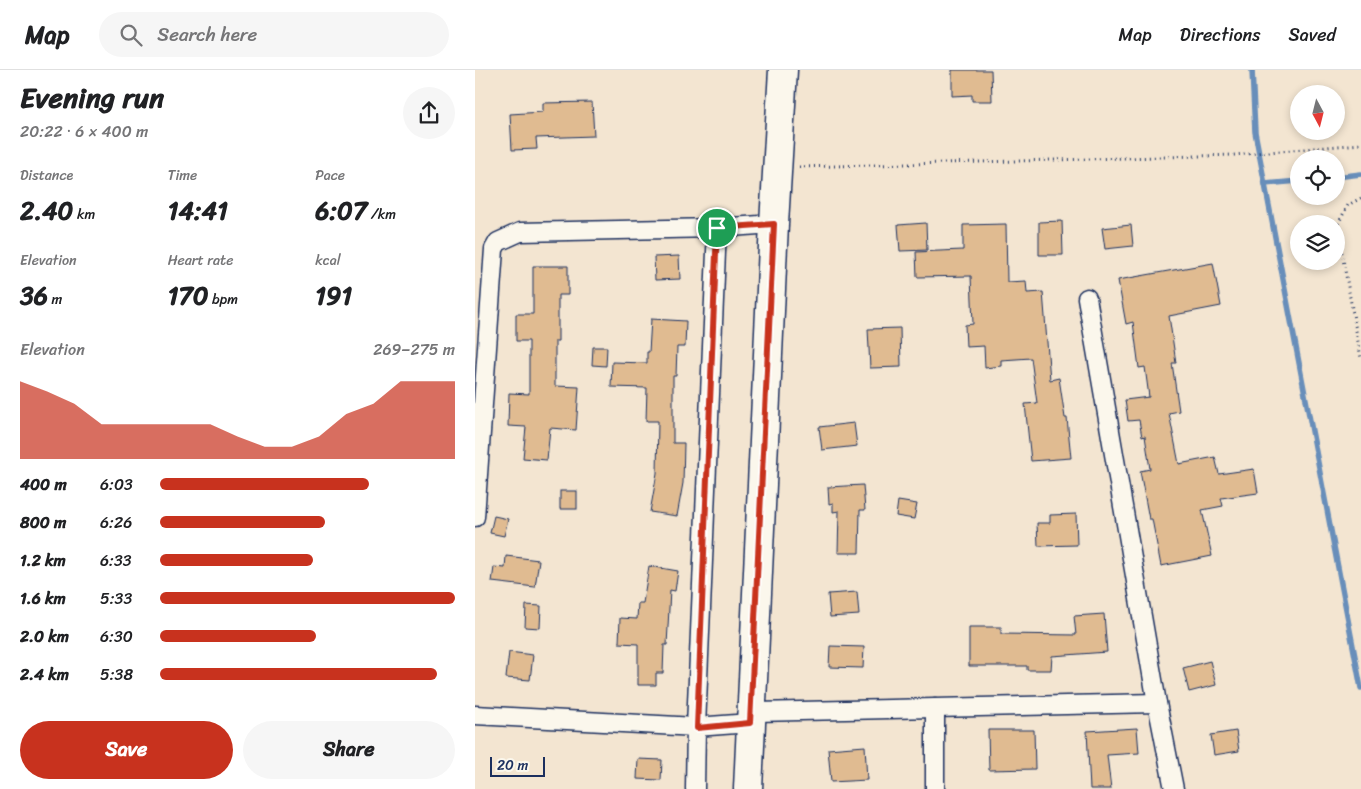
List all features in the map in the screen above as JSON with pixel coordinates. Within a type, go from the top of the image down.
[{"type":"main road","points":[[748,789],[774,224],[783,70]]},
{"type":"street","points":[[475,516],[494,249],[498,242],[520,232],[717,228],[774,224]]},
{"type":"street","points":[[695,789],[717,228]]},
{"type":"street","points":[[1087,298],[1157,703],[1174,789]]},
{"type":"street","points":[[475,715],[697,728],[751,718],[935,708],[1157,703]]},
{"type":"street","points":[[935,708],[935,789]]},
{"type":"path","points":[[778,167],[1234,155],[1361,144]]},
{"type":"path","points":[[1361,198],[1348,205],[1337,226],[1361,358]]},
{"type":"building","points":[[952,70],[991,70],[992,101],[972,101],[972,95],[952,96]]},
{"type":"building","points":[[592,102],[594,136],[536,138],[537,149],[512,150],[510,114],[543,112],[543,103]]},
{"type":"building","points":[[1062,221],[1063,255],[1039,255],[1039,222]]},
{"type":"building","points":[[926,223],[927,250],[900,251],[898,225]]},
{"type":"building","points":[[1006,224],[1007,282],[1026,281],[1027,293],[1043,292],[1050,380],[1059,378],[1065,418],[1067,418],[1071,458],[1031,461],[1025,404],[1037,403],[1031,358],[1001,360],[1001,366],[985,368],[984,346],[966,347],[965,325],[973,324],[971,276],[917,277],[916,252],[963,250],[963,225]]},
{"type":"building","points":[[1131,225],[1133,246],[1105,249],[1102,228]]},
{"type":"building","points":[[679,256],[680,279],[655,280],[654,257]]},
{"type":"building","points":[[1213,263],[1221,306],[1169,316],[1176,363],[1172,363],[1179,411],[1169,413],[1179,464],[1215,457],[1219,474],[1254,469],[1258,493],[1221,498],[1223,506],[1202,510],[1212,556],[1161,566],[1152,519],[1149,519],[1140,471],[1150,469],[1145,436],[1142,437],[1139,420],[1128,421],[1125,400],[1149,397],[1145,367],[1139,368],[1133,322],[1126,324],[1118,280]]},
{"type":"building","points":[[533,266],[568,266],[568,295],[558,295],[558,341],[555,341],[555,386],[579,387],[576,430],[550,428],[547,460],[523,458],[526,427],[508,426],[509,393],[529,394],[529,341],[516,341],[516,314],[533,314]]},
{"type":"building","points":[[651,319],[686,321],[685,347],[677,347],[676,376],[673,376],[673,443],[684,443],[683,483],[677,516],[650,512],[657,473],[658,421],[646,421],[647,388],[611,387],[612,362],[647,363]]},
{"type":"building","points":[[900,328],[901,367],[870,368],[868,329]]},
{"type":"building","points":[[593,347],[607,347],[606,366],[592,365]]},
{"type":"building","points":[[854,423],[857,446],[822,450],[819,427]]},
{"type":"building","points":[[863,485],[865,510],[860,510],[859,553],[838,553],[839,511],[833,512],[833,503],[829,504],[828,487]]},
{"type":"building","points":[[560,491],[577,491],[577,509],[560,509]]},
{"type":"building","points":[[898,501],[917,504],[914,519],[896,516]]},
{"type":"building","points":[[1076,514],[1077,545],[1038,546],[1037,523],[1050,523],[1050,515]]},
{"type":"building","points":[[494,516],[508,519],[504,536],[490,533]]},
{"type":"building","points":[[506,556],[539,560],[535,587],[492,582],[494,567],[505,568]]},
{"type":"building","points":[[649,566],[678,571],[675,591],[670,590],[667,645],[664,645],[663,673],[656,673],[656,685],[638,685],[638,644],[619,643],[620,618],[637,619],[638,603],[643,603]]},
{"type":"building","points":[[857,592],[859,615],[830,617],[828,594]]},
{"type":"building","points":[[526,605],[541,606],[540,628],[525,627]]},
{"type":"building","points":[[1104,614],[1107,652],[1052,656],[1051,670],[1027,670],[1027,666],[969,666],[969,627],[1001,627],[1001,634],[1076,635],[1074,616]]},
{"type":"building","points":[[830,646],[864,647],[863,668],[829,667]]},
{"type":"building","points":[[509,652],[533,655],[530,680],[506,678]]},
{"type":"building","points":[[1210,661],[1216,685],[1189,692],[1183,668]]},
{"type":"building","points":[[1137,728],[1139,753],[1107,755],[1111,789],[1090,789],[1087,731]]},
{"type":"building","points":[[988,730],[1034,730],[1035,769],[989,770]]},
{"type":"building","points":[[1236,731],[1239,751],[1214,755],[1211,735]]},
{"type":"building","points":[[865,746],[867,780],[831,782],[828,749]]},
{"type":"building","points":[[638,759],[662,760],[661,780],[637,779]]},
{"type":"waterway","points":[[1252,70],[1255,132],[1361,688]]},
{"type":"waterway","points":[[1345,176],[1361,174]]},
{"type":"waterway","points":[[1265,184],[1290,182]]},
{"type":"route","points":[[774,224],[750,723],[697,728],[702,585],[717,228],[774,224]]}]
